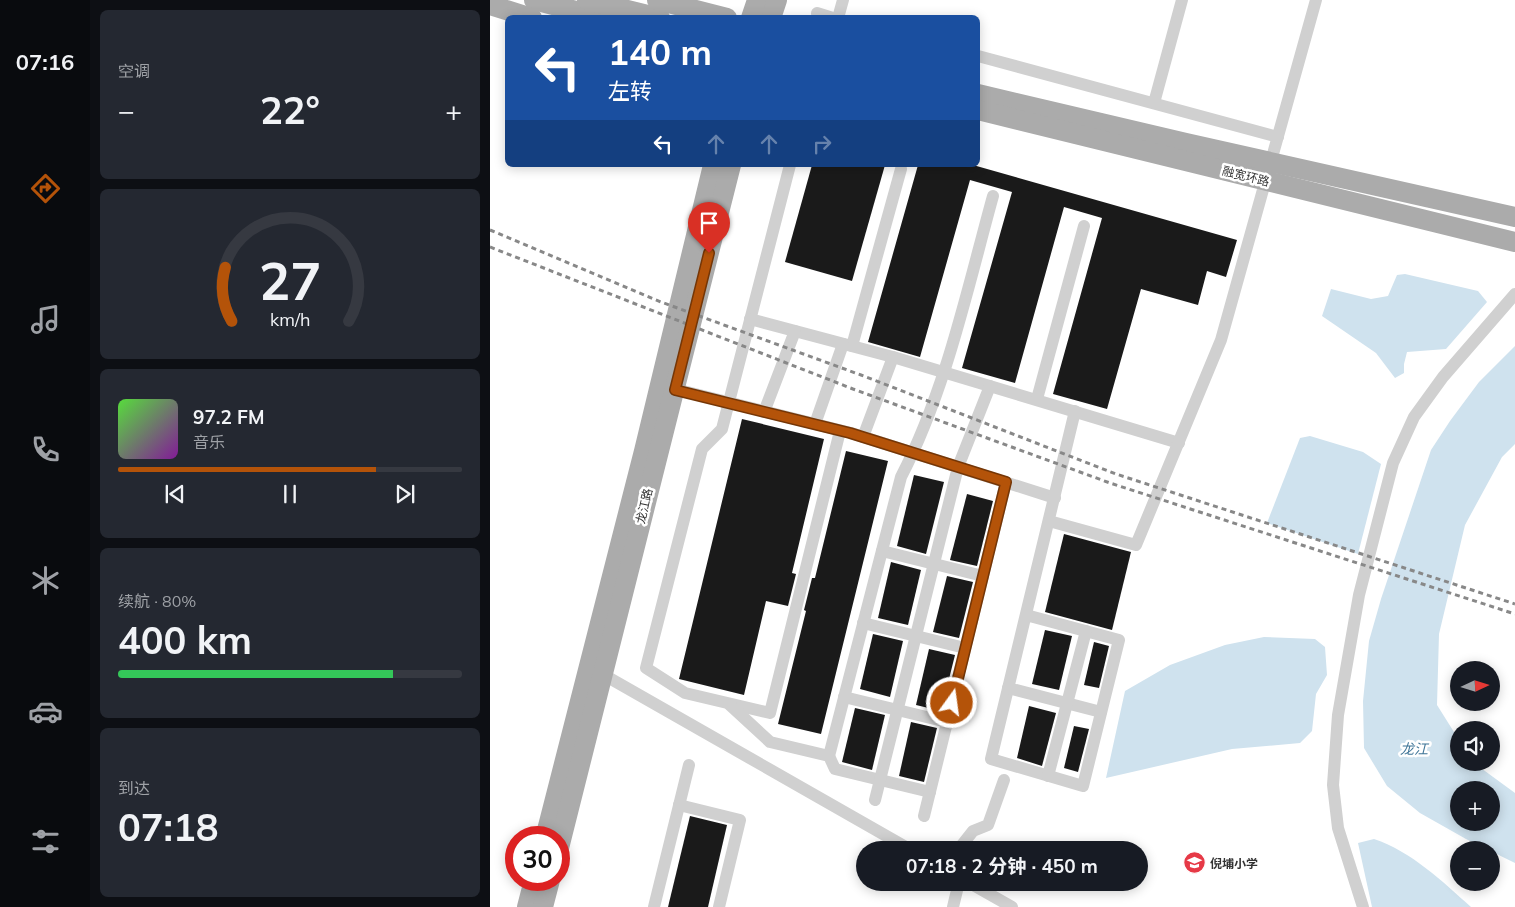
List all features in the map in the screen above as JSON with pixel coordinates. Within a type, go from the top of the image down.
[{"type":"main road","points":[[534,0],[592,15]]},
{"type":"main road","points":[[587,0],[648,15]]},
{"type":"main road","points":[[657,0],[715,15]]},
{"type":"main road","points":[[752,15],[757,0]]},
{"type":"main road","points":[[772,15],[777,0]]},
{"type":"main road","points":[[490,5],[522,15]]},
{"type":"main road","name":"融宽环路","points":[[980,94],[1186,144],[1515,217]]},
{"type":"main road","name":"融宽环路","points":[[980,110],[1515,242]]},
{"type":"main road","name":"龙江路","points":[[548,826],[644,451],[713,167]]},
{"type":"main road","name":"龙江路","points":[[565,826],[731,167]]},
{"type":"main road","points":[[527,907],[531,891]]},
{"type":"main road","points":[[543,907],[547,891]]},
{"type":"street","points":[[839,15],[843,0]]},
{"type":"street","points":[[1154,104],[1182,0]]},
{"type":"street","points":[[1049,521],[1136,545],[1222,340],[1316,0]]},
{"type":"street","points":[[817,13],[823,15]]},
{"type":"street","points":[[980,57],[1278,137]]},
{"type":"street","points":[[789,167],[722,429],[702,449],[646,668],[685,693],[770,713],[840,430]]},
{"type":"street","points":[[814,424],[848,345],[901,169]]},
{"type":"street","points":[[930,792],[835,769],[829,756],[900,477],[913,453],[943,372],[993,196]]},
{"type":"street","points":[[1038,399],[1084,226]]},
{"type":"street","points":[[1363,907],[1338,828],[1333,785],[1338,715],[1359,595],[1393,462],[1414,417],[1443,377],[1515,294]]},
{"type":"street","points":[[750,319],[893,357],[1038,399],[1179,443]]},
{"type":"street","points":[[764,412],[795,331]]},
{"type":"street","points":[[864,437],[893,357]]},
{"type":"street","points":[[875,800],[958,467],[990,386]]},
{"type":"street","points":[[675,390],[840,430],[1054,498]]},
{"type":"street","points":[[1026,615],[1119,640],[1083,786],[991,758],[1075,411]]},
{"type":"street","points":[[924,816],[1006,482]]},
{"type":"street","points":[[882,551],[983,576]]},
{"type":"street","points":[[863,623],[965,648]]},
{"type":"street","points":[[1048,776],[1086,631]]},
{"type":"street","points":[[604,675],[895,841]]},
{"type":"street","points":[[1008,688],[1101,712]]},
{"type":"street","points":[[844,697],[947,722]]},
{"type":"street","points":[[729,703],[770,742],[829,756]]},
{"type":"street","points":[[654,907],[689,765]]},
{"type":"street","points":[[965,841],[973,831],[988,825],[1004,780]]},
{"type":"street","points":[[680,805],[740,820],[719,907]]},
{"type":"street","points":[[953,907],[957,891]]},
{"type":"street","points":[[984,891],[1012,907]]},
{"type":"water","points":[[1405,274],[1478,291],[1487,302],[1446,349],[1407,352],[1404,373],[1395,378],[1376,353],[1322,316],[1331,289],[1371,299],[1388,296],[1397,275]]},
{"type":"water","name":"龙江","points":[[1515,346],[1515,444],[1502,457],[1465,525],[1439,634],[1437,705],[1450,726],[1450,771],[1485,771],[1499,781],[1450,781],[1450,830],[1420,813],[1387,786],[1364,748],[1363,701],[1369,641],[1381,599],[1431,450],[1479,382]]},
{"type":"water","points":[[1310,436],[1363,452],[1381,464],[1358,554],[1267,523],[1300,438]]},
{"type":"water","points":[[1264,637],[1315,639],[1325,647],[1327,675],[1316,694],[1312,731],[1300,743],[1232,749],[1106,778],[1125,691],[1170,665],[1225,645]]},
{"type":"water","name":"龙江","points":[[1500,782],[1515,793],[1515,863],[1500,856],[1500,841],[1470,841],[1452,831],[1500,831]]},
{"type":"water","points":[[1374,839],[1401,851],[1438,877],[1450,888],[1450,891],[1453,891],[1471,907],[1372,907],[1358,843]]},
{"type":"building","points":[[811,167],[884,167],[852,281],[785,262]]},
{"type":"building","points":[[917,167],[980,167],[1237,240],[1226,277],[1207,271],[1198,305],[1141,289],[1107,409],[1053,394],[1102,218],[1064,207],[1015,383],[962,368],[1012,192],[970,180],[920,357],[868,342]]},
{"type":"building","points":[[742,419],[824,439],[792,573],[796,574],[788,606],[766,601],[744,695],[679,679]]},
{"type":"building","points":[[846,451],[888,461],[821,734],[778,724],[806,611],[804,610],[812,578],[815,578]]},
{"type":"building","points":[[914,475],[944,482],[926,554],[897,546]]},
{"type":"building","points":[[967,494],[993,501],[977,566],[950,560]]},
{"type":"building","points":[[1064,534],[1131,552],[1112,630],[1045,612]]},
{"type":"building","points":[[891,562],[921,570],[908,625],[878,618]]},
{"type":"building","points":[[947,576],[973,582],[959,638],[933,632]]},
{"type":"building","points":[[1045,630],[1072,636],[1059,690],[1032,684]]},
{"type":"building","points":[[873,634],[903,641],[890,697],[860,689]]},
{"type":"building","points":[[1094,642],[1109,646],[1099,688],[1084,685]]},
{"type":"building","points":[[929,649],[955,655],[941,711],[916,705]]},
{"type":"building","points":[[1029,706],[1056,713],[1042,766],[1017,758]]},
{"type":"building","points":[[855,708],[885,715],[872,770],[842,762]]},
{"type":"building","points":[[911,722],[937,728],[924,782],[899,776]]},
{"type":"building","points":[[1074,726],[1089,729],[1078,772],[1064,768]]},
{"type":"building","points":[[690,816],[727,825],[708,907],[668,907]]},
{"type":"railway","points":[[490,230],[661,302],[861,375],[1116,474],[1515,604]]},
{"type":"railway","points":[[490,247],[853,389],[1110,483],[1515,614]]},
{"type":"place","name":"倪埔小学","points":[[1194,863]]},
{"type":"route","points":[[709,253],[675,390],[850,433],[1006,482],[952,703]]}]
